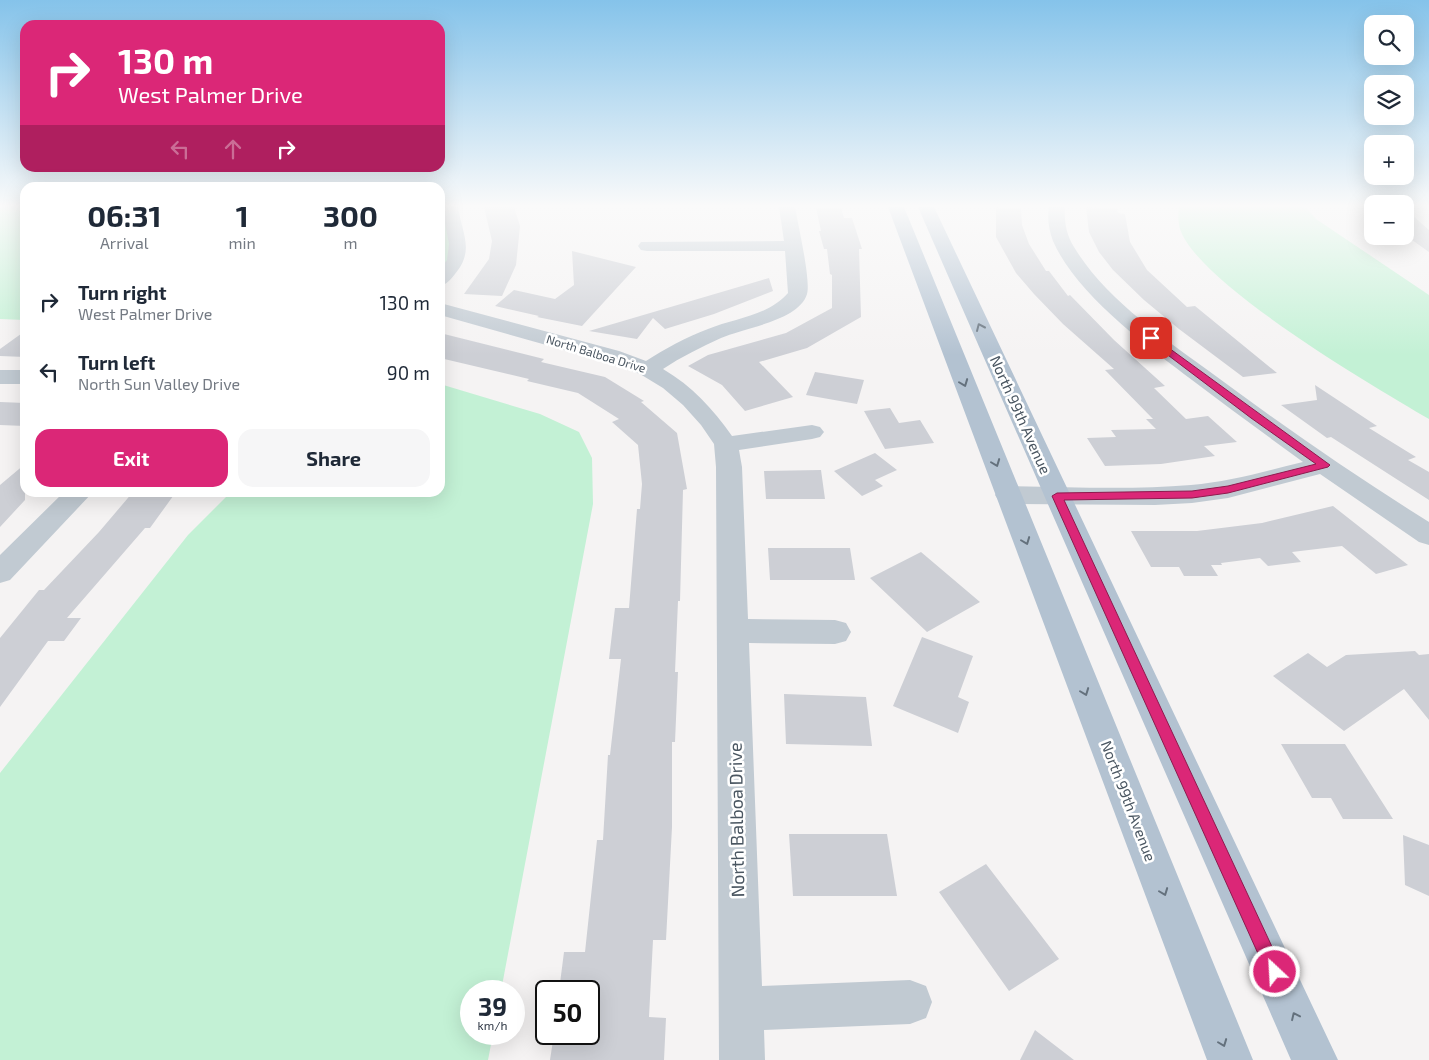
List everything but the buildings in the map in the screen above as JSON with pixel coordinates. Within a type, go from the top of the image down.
[{"type":"main road","name":"North 99th Avenue","points":[[915,256],[1230,1060]]},
{"type":"main road","name":"North 99th Avenue","points":[[948,256],[1315,1060]]},
{"type":"street","points":[[445,274],[455,256]]},
{"type":"street","points":[[648,369],[670,354],[715,333],[766,317],[787,307],[798,294],[795,256]]},
{"type":"street","points":[[1071,256],[1113,303],[1178,360],[1325,465],[1429,535]]},
{"type":"street","name":"North Balboa Drive","points":[[445,311],[611,356],[648,369],[671,383],[691,400],[726,444],[729,467],[742,1060]]},
{"type":"street","points":[[0,377],[20,378]]},
{"type":"street","points":[[726,444],[812,432]]},
{"type":"street","points":[[1008,495],[1192,494],[1228,489],[1325,465]]},
{"type":"street","points":[[0,572],[75,497]]},
{"type":"street","points":[[733,631],[835,632]]},
{"type":"street","points":[[742,1009],[910,1002]]},
{"type":"green space","points":[[0,256],[20,256],[20,320],[0,319]]},
{"type":"green space","points":[[445,256],[450,256],[445,268]]},
{"type":"green space","points":[[1198,256],[1372,256],[1429,295],[1429,419],[1370,384],[1291,333],[1219,278]]},
{"type":"green space","points":[[445,386],[540,414],[579,432],[592,458],[593,504],[503,980],[460,980],[460,1045],[491,1045],[488,1060],[0,1060],[0,773],[188,535],[226,497],[445,497]]},
{"type":"route","points":[[1151,338],[1178,360],[1325,465],[1228,489],[1192,494],[1057,496],[1275,972]]}]
